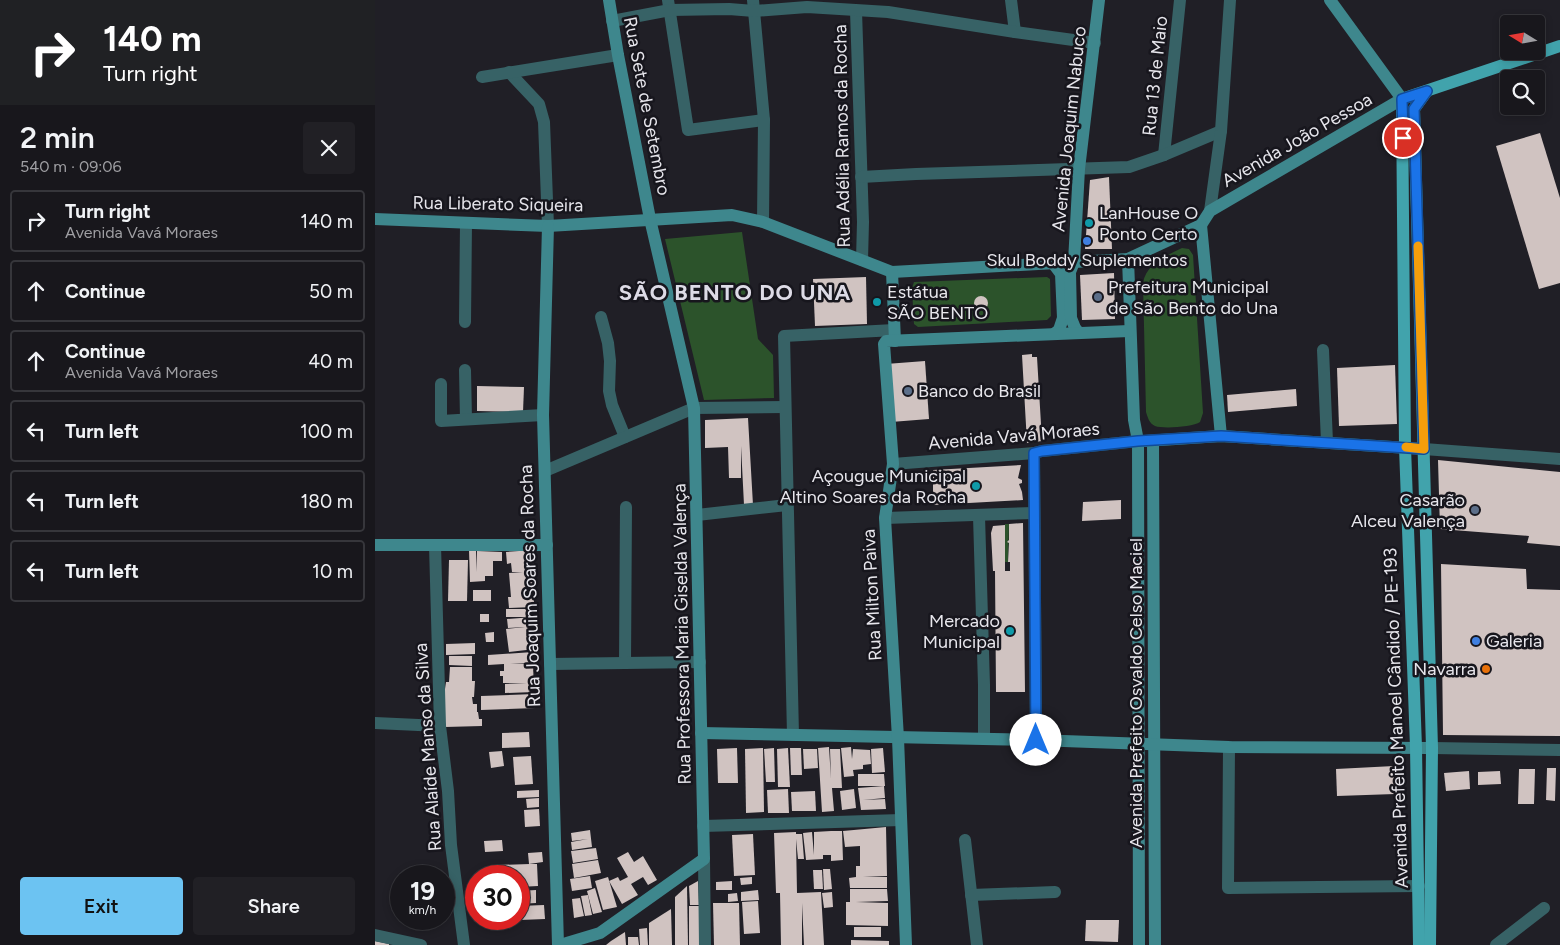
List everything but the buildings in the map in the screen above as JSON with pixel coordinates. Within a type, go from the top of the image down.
[{"type":"main road","points":[[1402,99],[1560,46]]},
{"type":"main road","name":"Avenida Prefeito Manoel Cândido / PE-193","points":[[1427,91],[1414,109],[1432,748],[1430,945]]},
{"type":"main road","name":"Avenida Prefeito Manoel Cândido / PE-193","points":[[1402,99],[1405,447],[1416,747],[1419,945]]},
{"type":"street","name":"Rua Sete de Setembro","points":[[609,0],[618,55],[651,219],[695,408]]},
{"type":"street","points":[[1011,0],[1015,32]]},
{"type":"street","name":"Avenida Joaquim Nabuco","points":[[1079,333],[1071,318],[1070,272],[1074,262],[1079,169],[1099,0]]},
{"type":"street","name":"Rua 13 de Maio","points":[[1164,155],[1180,0]]},
{"type":"street","points":[[895,336],[892,272],[1128,259],[1201,225],[1210,211],[1221,131],[1230,0]]},
{"type":"street","points":[[1330,0],[1402,99]]},
{"type":"street","points":[[613,21],[669,5],[729,9],[753,6],[831,4],[857,11],[888,6],[1015,32],[1095,43]]},
{"type":"street","points":[[669,5],[687,130],[764,120]]},
{"type":"street","points":[[753,6],[764,120],[763,222]]},
{"type":"street","name":"Rua Adélia Ramos da Rocha","points":[[857,11],[862,260]]},
{"type":"street","points":[[482,77],[618,55]]},
{"type":"street","points":[[509,72],[539,104],[544,122],[548,226]]},
{"type":"street","name":"Avenida João Pessoa","points":[[1210,211],[1402,99]]},
{"type":"street","points":[[861,178],[916,174],[1129,167],[1164,155],[1221,131]]},
{"type":"street","name":"Rua Liberato Siqueira","points":[[375,219],[548,226],[732,216],[763,222],[892,272]]},
{"type":"street","points":[[465,322],[466,223]]},
{"type":"street","points":[[1201,225],[1221,436]]},
{"type":"street","name":"Rua Joaquim Soares da Rocha","points":[[548,226],[543,415],[559,945]]},
{"type":"street","name":"Avenida Prefeito Osvaldo Celso Maciel","points":[[1128,259],[1133,420],[1138,441],[1139,945]]},
{"type":"street","points":[[1052,262],[1061,274],[1063,318],[1059,330],[1053,334]]},
{"type":"street","points":[[601,317],[610,361],[609,391],[612,405],[625,437]]},
{"type":"street","points":[[793,735],[783,336],[1053,334],[1129,331]]},
{"type":"street","name":"Rua Milton Paiva","points":[[895,336],[884,344],[893,464],[885,518],[898,738],[906,945]]},
{"type":"street","points":[[1323,350],[1327,442]]},
{"type":"street","points":[[465,370],[466,419]]},
{"type":"street","points":[[441,384],[441,421],[543,415]]},
{"type":"street","points":[[545,471],[695,408],[785,407]]},
{"type":"street","name":"Rua Professora Maria Giselda Valença","points":[[695,408],[704,858]]},
{"type":"street","points":[[1138,441],[1221,436],[1560,459]]},
{"type":"street","name":"Avenida Vavá Moraes","points":[[893,464],[1034,453],[1138,441]]},
{"type":"street","name":"Avenida Prefeito Osvaldo Celso Maciel","points":[[1153,441],[1155,945]]},
{"type":"street","points":[[1034,453],[1036,740]]},
{"type":"street","points":[[697,515],[787,504]]},
{"type":"street","points":[[625,663],[626,507]]},
{"type":"street","points":[[885,518],[1034,513]]},
{"type":"street","points":[[979,516],[984,739]]},
{"type":"street","points":[[375,545],[547,545]]},
{"type":"street","name":"Rua Alaíde Manso da Silva","points":[[435,545],[440,726],[448,791],[451,844],[464,945]]},
{"type":"street","points":[[550,664],[700,662]]},
{"type":"street","points":[[375,723],[440,726]]},
{"type":"street","points":[[701,733],[1036,740],[1229,747],[1416,747],[1560,750]]},
{"type":"street","points":[[1229,747],[1228,888],[1419,886]]},
{"type":"street","points":[[703,826],[901,820]]},
{"type":"street","points":[[965,840],[977,945]]},
{"type":"street","points":[[559,945],[600,933],[704,858]]},
{"type":"street","points":[[704,858],[705,945]]},
{"type":"street","points":[[971,895],[1055,892]]},
{"type":"street","points":[[1496,945],[1544,908]]},
{"type":"street","points":[[375,935],[421,945]]},
{"type":"green space","points":[[742,232],[758,339],[773,355],[774,398],[704,400],[665,239]]},
{"type":"green space","points":[[1182,248],[1189,249],[1193,255],[1203,413],[1200,422],[1196,424],[1178,427],[1159,427],[1151,423],[1146,412],[1143,283],[1145,276],[1152,266]]},
{"type":"green space","points":[[1047,277],[1050,279],[1051,316],[1047,320],[918,327],[914,324],[912,288],[914,282]]},
{"type":"green space","points":[[1005,524],[1009,524],[1008,562],[1005,562]]},
{"type":"slow traffic","points":[[1406,447],[1424,449],[1418,246]]},
{"type":"place","name":"LanHouse O Ponto Certo","points":[[1089,223]]},
{"type":"place","name":"Skul Boddy Suplementos","points":[[1087,241]]},
{"type":"place","name":"Prefeitura Municipal de São Bento do Una","points":[[1098,297]]},
{"type":"place","name":"Estátua SÃO BENTO","points":[[877,302]]},
{"type":"place","name":"Banco do Brasil","points":[[908,391]]},
{"type":"place","name":"Açougue Municipal Altino Soares da Rocha","points":[[976,486]]},
{"type":"place","name":"Casarão Alceu Valença","points":[[1475,510]]},
{"type":"place","name":"Mercado Municipal","points":[[1010,631]]},
{"type":"place","name":"Galeria","points":[[1476,641]]},
{"type":"place","name":"Navarra","points":[[1486,669]]},
{"type":"district","name":"SÃO BENTO DO UNA","points":[[735,292]]},
{"type":"route","points":[[1036,740],[1034,453],[1138,441],[1221,436],[1424,449],[1414,109],[1427,91],[1402,99],[1403,138]]}]
